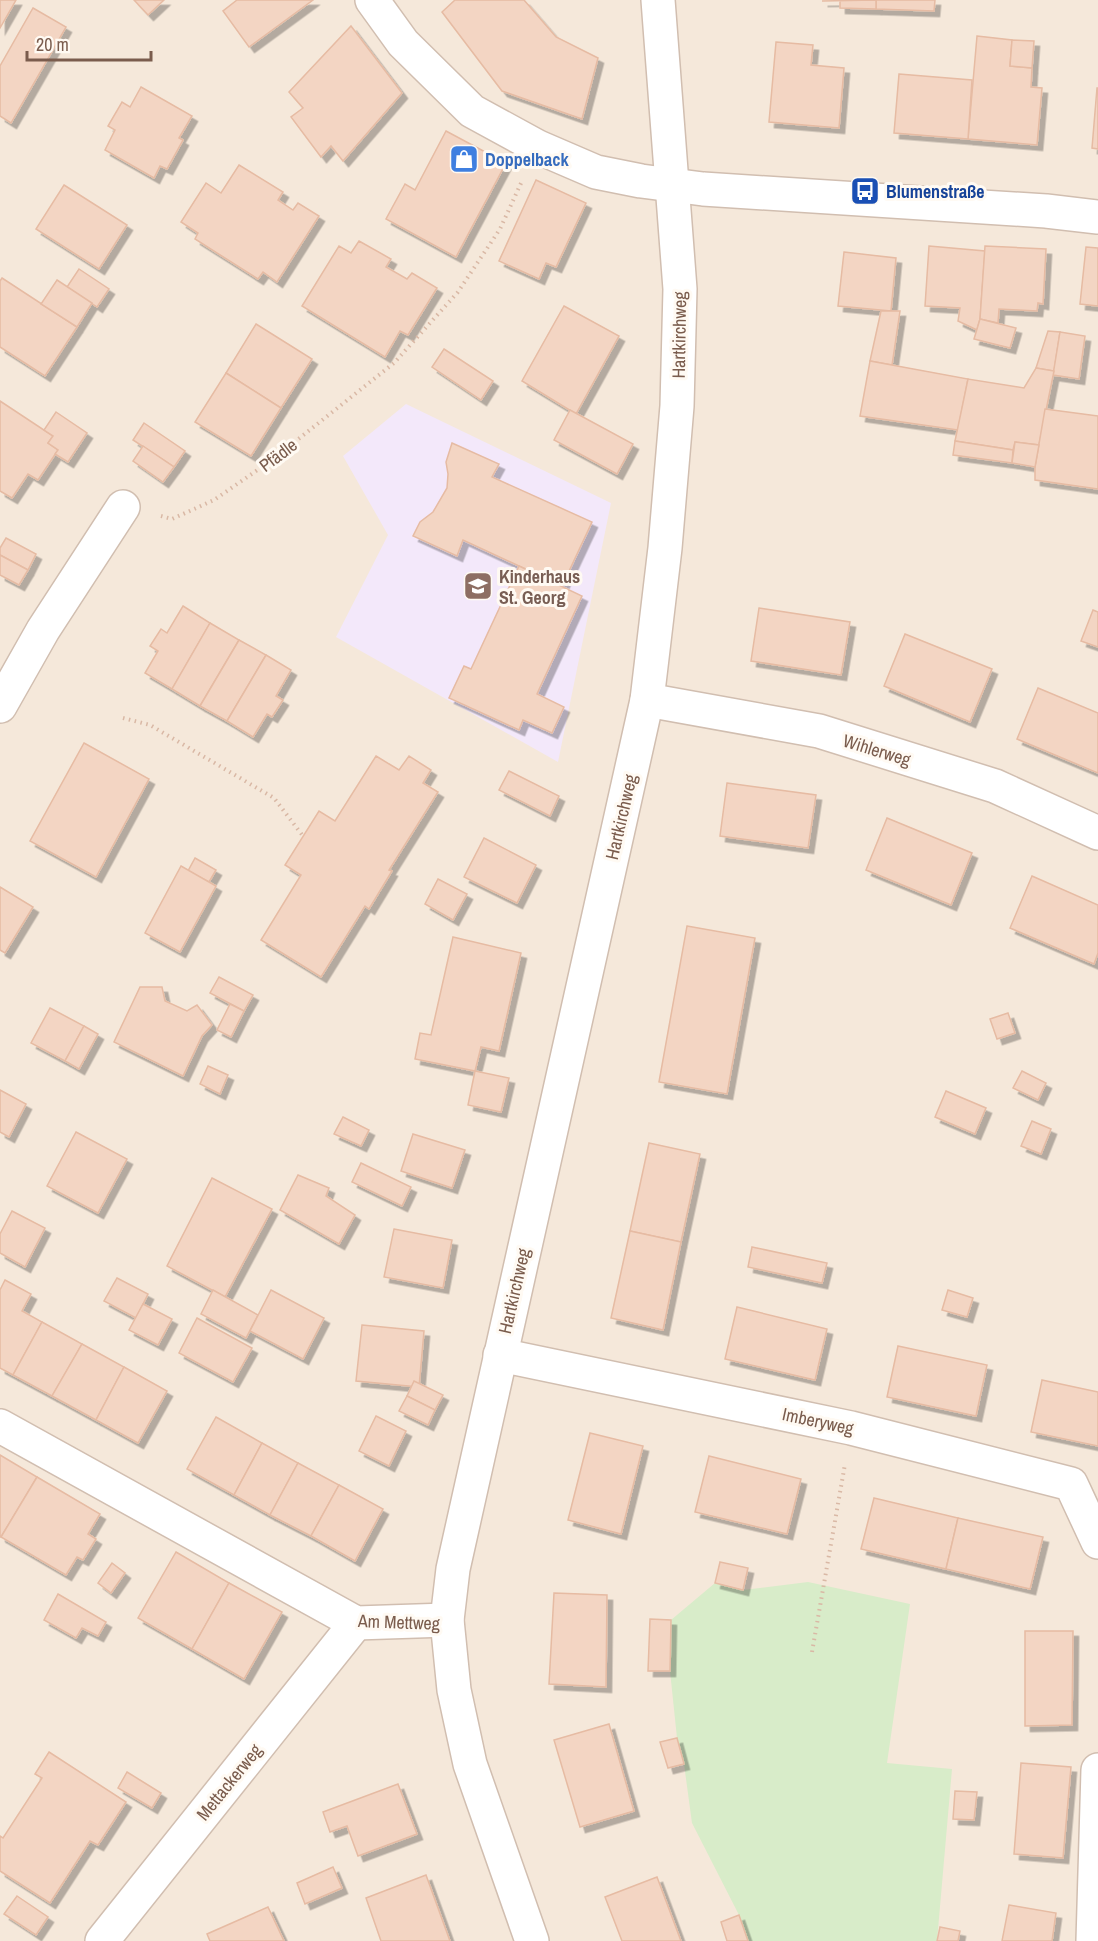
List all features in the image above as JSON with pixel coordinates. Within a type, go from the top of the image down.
[{"type":"street","points":[[372,0],[403,43],[472,111],[538,147],[596,172],[640,181],[704,189],[1046,211],[1098,217]]},
{"type":"street","name":"Hartkirchweg","points":[[447,1620],[453,1569],[647,700],[665,548],[677,406],[680,289],[674,184],[658,0]]},
{"type":"street","points":[[0,706],[43,630],[123,507]]},
{"type":"street","name":"Wihlerweg","points":[[647,700],[819,732],[995,786],[1098,833]]},
{"type":"street","name":"Imberyweg","points":[[500,1355],[851,1428],[1071,1484],[1098,1542]]},
{"type":"street","name":"Am Mettweg","points":[[0,1426],[356,1623],[447,1620],[454,1690],[470,1764],[532,1941]]},
{"type":"street","name":"Mettackerweg","points":[[102,1941],[356,1623]]},
{"type":"street","points":[[1093,1941],[1098,1770]]},
{"type":"path","name":"Pfädle","points":[[123,507],[172,519],[214,500],[272,460],[394,363],[458,292],[500,229],[538,147]]},
{"type":"path","points":[[123,718],[150,725],[274,798],[303,837]]},
{"type":"path","points":[[812,1652],[851,1428]]},
{"type":"shaded area","points":[[0,0],[1098,0],[1098,1941],[0,1941]]},
{"type":"shaded area","name":"Kinderhaus St. Georg","points":[[406,404],[611,503],[558,762],[336,637],[388,535],[343,456]]},
{"type":"green space","points":[[808,1582],[910,1604],[887,1763],[952,1769],[937,1941],[748,1941],[739,1915],[692,1823],[684,1764],[677,1738],[670,1671],[671,1620],[715,1583],[743,1590]]},
{"type":"building","points":[[0,0],[16,0],[0,28]]},
{"type":"building","points":[[134,0],[164,0],[148,15]]},
{"type":"building","points":[[237,0],[313,0],[249,47],[223,11]]},
{"type":"building","points":[[455,0],[524,0],[556,37],[598,58],[582,119],[502,91],[442,12]]},
{"type":"building","points":[[876,0],[935,0],[934,11],[876,9]]},
{"type":"building","points":[[876,0],[876,9],[840,8],[840,1],[822,1]]},
{"type":"building","points":[[33,8],[66,27],[11,123],[0,116],[0,66]]},
{"type":"building","points":[[351,26],[402,93],[343,161],[331,146],[321,157],[291,117],[303,108],[289,92]]},
{"type":"building","points":[[977,36],[1012,40],[1010,66],[1032,68],[1031,87],[1042,88],[1037,145],[968,139]]},
{"type":"building","points":[[1012,40],[1034,41],[1032,68],[1010,66]]},
{"type":"building","points":[[776,42],[813,45],[811,65],[844,68],[839,128],[769,122]]},
{"type":"building","points":[[899,74],[972,80],[968,139],[894,133]]},
{"type":"building","points":[[141,87],[192,116],[179,138],[183,140],[167,169],[160,166],[154,178],[105,150],[115,130],[108,126],[122,102],[130,107]]},
{"type":"building","points":[[1098,88],[1098,149],[1092,148]]},
{"type":"building","points":[[446,131],[506,163],[456,257],[386,219],[405,184],[415,190]]},
{"type":"building","points":[[239,165],[283,192],[278,200],[293,210],[298,203],[319,216],[277,282],[263,272],[258,279],[195,239],[198,233],[181,222],[206,183],[221,193]]},
{"type":"building","points":[[536,180],[586,203],[556,267],[546,263],[539,279],[499,261]]},
{"type":"building","points":[[64,185],[127,225],[99,269],[36,229]]},
{"type":"building","points":[[359,241],[391,259],[386,267],[407,279],[412,273],[437,288],[408,335],[400,331],[385,357],[302,306],[339,246],[351,253]]},
{"type":"building","points":[[929,246],[985,251],[980,319],[977,330],[958,321],[960,308],[925,306]]},
{"type":"building","points":[[985,246],[1046,249],[1043,304],[1038,303],[1037,311],[999,309],[998,323],[980,319]]},
{"type":"building","points":[[1086,247],[1098,248],[1098,306],[1080,304]]},
{"type":"building","points":[[844,252],[896,258],[891,311],[838,306]]},
{"type":"building","points":[[79,269],[109,289],[97,307],[67,287]]},
{"type":"building","points":[[2,278],[77,327],[45,376],[0,347],[0,281]]},
{"type":"building","points":[[57,280],[92,303],[77,327],[41,304]]},
{"type":"building","points":[[564,306],[619,336],[576,414],[522,381]]},
{"type":"building","points":[[881,311],[900,311],[892,365],[870,361]]},
{"type":"building","points":[[980,319],[1016,328],[1010,348],[974,339]]},
{"type":"building","points":[[256,324],[312,359],[281,408],[226,373]]},
{"type":"building","points":[[1048,331],[1060,332],[1054,371],[1036,368]]},
{"type":"building","points":[[1060,332],[1085,336],[1079,379],[1053,375]]},
{"type":"building","points":[[444,349],[493,381],[481,400],[432,367]]},
{"type":"building","points":[[870,361],[968,379],[958,430],[860,416]]},
{"type":"building","points":[[1036,368],[1054,371],[1039,445],[1015,442],[1013,450],[955,441],[968,379],[1024,388]]},
{"type":"building","points":[[226,373],[281,408],[251,456],[195,422]]},
{"type":"building","points":[[0,401],[53,436],[48,443],[58,450],[38,480],[28,474],[12,498],[0,491]]},
{"type":"building","points":[[1045,409],[1098,416],[1098,489],[1035,480],[1035,467]]},
{"type":"building","points":[[570,410],[633,444],[617,474],[554,440]]},
{"type":"building","points":[[56,412],[87,433],[68,462],[55,454],[58,450],[48,443],[53,436],[44,430]]},
{"type":"building","points":[[144,423],[185,451],[174,467],[133,440]]},
{"type":"building","points":[[955,441],[1013,450],[1012,463],[953,455]]},
{"type":"building","points":[[1015,442],[1039,445],[1035,467],[1012,463]]},
{"type":"building","points":[[452,443],[499,464],[492,477],[592,522],[562,586],[463,540],[457,556],[413,536],[420,522],[433,512],[447,488],[446,462]]},
{"type":"building","points":[[143,446],[174,467],[163,482],[133,461]]},
{"type":"building","points":[[6,538],[36,554],[28,570],[0,555],[0,548]]},
{"type":"building","points":[[0,555],[28,570],[19,585],[0,575]]},
{"type":"building","points":[[519,566],[582,596],[537,694],[564,707],[552,733],[523,720],[519,730],[449,698],[464,666],[471,669]]},
{"type":"building","points":[[183,606],[210,623],[172,689],[145,673],[158,651],[150,646],[161,629],[167,633]]},
{"type":"building","points":[[759,608],[850,622],[841,675],[751,661]]},
{"type":"building","points":[[1093,610],[1098,612],[1098,647],[1081,641]]},
{"type":"building","points":[[210,623],[239,640],[200,706],[172,689]]},
{"type":"building","points":[[905,634],[992,669],[970,722],[884,686]]},
{"type":"building","points":[[239,640],[266,655],[227,721],[200,706]]},
{"type":"building","points":[[266,655],[291,670],[276,696],[283,700],[272,717],[267,714],[253,737],[227,721]]},
{"type":"building","points":[[1038,688],[1098,713],[1098,773],[1017,739]]},
{"type":"building","points":[[84,743],[149,779],[96,877],[30,841]]},
{"type":"building","points":[[376,756],[399,770],[409,756],[431,770],[423,783],[438,792],[389,870],[392,871],[369,909],[365,906],[321,977],[261,940],[301,875],[285,865],[319,811],[335,821]]},
{"type":"building","points":[[509,771],[559,796],[550,816],[499,790]]},
{"type":"building","points":[[727,783],[816,795],[808,848],[720,836]]},
{"type":"building","points":[[887,818],[972,853],[951,905],[866,870]]},
{"type":"building","points":[[484,838],[536,865],[517,903],[464,877]]},
{"type":"building","points":[[195,858],[216,870],[209,882],[188,871]]},
{"type":"building","points":[[181,866],[216,886],[180,952],[145,933]]},
{"type":"building","points":[[1032,876],[1098,905],[1098,953],[1094,964],[1010,928]]},
{"type":"building","points":[[438,879],[467,894],[453,920],[425,904]]},
{"type":"building","points":[[0,887],[33,907],[5,953],[0,950]]},
{"type":"building","points":[[687,926],[755,938],[727,1094],[659,1082]]},
{"type":"building","points":[[453,937],[521,953],[499,1051],[481,1047],[475,1071],[415,1059],[420,1033],[431,1035]]},
{"type":"building","points":[[219,977],[253,995],[244,1011],[210,993]]},
{"type":"building","points":[[140,987],[162,987],[165,1001],[187,1011],[197,1005],[212,1025],[202,1036],[183,1076],[114,1042]]},
{"type":"building","points":[[230,1004],[244,1011],[231,1037],[217,1030]]},
{"type":"building","points":[[50,1008],[84,1026],[65,1061],[31,1043]]},
{"type":"building","points":[[1008,1013],[1015,1033],[997,1039],[990,1019]]},
{"type":"building","points":[[84,1026],[98,1034],[79,1069],[65,1061]]},
{"type":"building","points":[[208,1066],[228,1075],[220,1094],[200,1084]]},
{"type":"building","points":[[475,1071],[509,1078],[501,1112],[468,1105]]},
{"type":"building","points":[[1022,1071],[1046,1083],[1038,1100],[1013,1088]]},
{"type":"building","points":[[0,1090],[26,1104],[9,1137],[0,1132]]},
{"type":"building","points":[[946,1091],[986,1108],[975,1134],[935,1117]]},
{"type":"building","points":[[343,1117],[369,1130],[361,1146],[334,1134]]},
{"type":"building","points":[[1032,1121],[1051,1129],[1041,1154],[1021,1146]]},
{"type":"building","points":[[76,1132],[127,1159],[98,1213],[47,1186]]},
{"type":"building","points":[[413,1134],[465,1150],[452,1188],[401,1171]]},
{"type":"building","points":[[649,1143],[700,1154],[681,1242],[630,1231]]},
{"type":"building","points":[[361,1163],[411,1187],[402,1206],[352,1182]]},
{"type":"building","points":[[298,1175],[329,1188],[326,1196],[355,1215],[339,1244],[280,1210]]},
{"type":"building","points":[[212,1178],[272,1209],[225,1297],[167,1266]]},
{"type":"building","points":[[12,1211],[45,1228],[25,1267],[0,1253],[0,1234]]},
{"type":"building","points":[[394,1229],[452,1240],[443,1288],[384,1277]]},
{"type":"building","points":[[630,1231],[681,1242],[663,1330],[611,1318]]},
{"type":"building","points":[[752,1247],[827,1263],[822,1283],[748,1267]]},
{"type":"building","points":[[117,1278],[148,1294],[136,1318],[104,1301]]},
{"type":"building","points":[[5,1280],[31,1294],[22,1311],[42,1322],[13,1375],[0,1368],[0,1290]]},
{"type":"building","points":[[213,1290],[258,1315],[246,1338],[201,1314]]},
{"type":"building","points":[[271,1290],[324,1318],[303,1359],[250,1331]]},
{"type":"building","points":[[948,1290],[973,1298],[967,1317],[942,1310]]},
{"type":"building","points":[[143,1304],[172,1319],[158,1345],[129,1330]]},
{"type":"building","points":[[737,1307],[827,1329],[815,1380],[725,1359]]},
{"type":"building","points":[[197,1318],[252,1348],[233,1382],[179,1353]]},
{"type":"building","points":[[42,1322],[82,1344],[52,1396],[13,1375]]},
{"type":"building","points":[[362,1325],[424,1331],[419,1387],[356,1381]]},
{"type":"building","points":[[82,1344],[124,1367],[96,1420],[52,1396]]},
{"type":"building","points":[[898,1346],[987,1365],[976,1416],[887,1397]]},
{"type":"building","points":[[124,1367],[167,1391],[138,1443],[96,1420]]},
{"type":"building","points":[[1042,1380],[1098,1392],[1098,1446],[1031,1432]]},
{"type":"building","points":[[414,1381],[443,1395],[435,1410],[407,1396]]},
{"type":"building","points":[[407,1396],[435,1410],[428,1425],[399,1411]]},
{"type":"building","points":[[376,1416],[406,1431],[389,1466],[359,1451]]},
{"type":"building","points":[[216,1417],[262,1443],[234,1495],[187,1469]]},
{"type":"building","points":[[590,1433],[643,1446],[621,1534],[568,1520]]},
{"type":"building","points":[[262,1443],[298,1463],[270,1515],[234,1495]]},
{"type":"building","points":[[0,1455],[37,1477],[1,1537],[0,1536]]},
{"type":"building","points":[[709,1456],[801,1479],[787,1534],[695,1512]]},
{"type":"building","points":[[298,1463],[339,1485],[311,1536],[270,1515]]},
{"type":"building","points":[[37,1477],[100,1514],[88,1534],[96,1539],[83,1560],[77,1557],[66,1575],[1,1537]]},
{"type":"building","points":[[339,1485],[383,1509],[355,1561],[311,1536]]},
{"type":"building","points":[[874,1498],[958,1518],[946,1569],[861,1549]]},
{"type":"building","points":[[958,1518],[1043,1537],[1030,1589],[946,1569]]},
{"type":"building","points":[[176,1552],[229,1583],[192,1649],[138,1618]]},
{"type":"building","points":[[720,1562],[748,1568],[743,1590],[715,1583]]},
{"type":"building","points":[[112,1563],[125,1573],[111,1593],[98,1583]]},
{"type":"building","points":[[229,1583],[282,1612],[244,1679],[192,1649]]},
{"type":"building","points":[[554,1593],[607,1595],[606,1687],[549,1684]]},
{"type":"building","points":[[58,1594],[106,1622],[98,1636],[82,1628],[76,1638],[44,1620]]},
{"type":"building","points":[[650,1619],[671,1620],[670,1671],[648,1671]]},
{"type":"building","points":[[1025,1631],[1073,1631],[1072,1725],[1025,1726]]},
{"type":"building","points":[[609,1724],[634,1811],[580,1827],[554,1740]]},
{"type":"building","points":[[677,1738],[684,1764],[668,1768],[660,1742]]},
{"type":"building","points":[[49,1752],[126,1802],[98,1845],[90,1841],[50,1903],[0,1871],[0,1836],[3,1838],[42,1778],[35,1774]]},
{"type":"building","points":[[1021,1763],[1071,1767],[1063,1858],[1014,1854]]},
{"type":"building","points":[[127,1772],[161,1793],[152,1808],[118,1788]]},
{"type":"building","points":[[398,1784],[417,1834],[358,1856],[347,1826],[330,1832],[323,1812]]},
{"type":"building","points":[[955,1791],[977,1792],[974,1820],[953,1819]]},
{"type":"building","points":[[333,1867],[342,1888],[305,1904],[297,1883]]},
{"type":"building","points":[[426,1875],[450,1941],[381,1941],[366,1898]]},
{"type":"building","points":[[657,1877],[681,1941],[622,1941],[605,1897]]},
{"type":"building","points":[[17,1896],[48,1917],[36,1935],[4,1914]]},
{"type":"building","points":[[1009,1905],[1056,1913],[1052,1941],[1002,1941]]},
{"type":"building","points":[[268,1907],[284,1941],[210,1941],[207,1934]]},
{"type":"building","points":[[739,1915],[748,1941],[727,1941],[721,1922]]},
{"type":"building","points":[[940,1927],[960,1931],[958,1941],[937,1941]]},
{"type":"place","name":"Doppelback","points":[[464,159]]},
{"type":"place","name":"Blumenstraße","points":[[865,191]]},
{"type":"place","name":"Kinderhaus St. Georg","points":[[478,586]]}]
